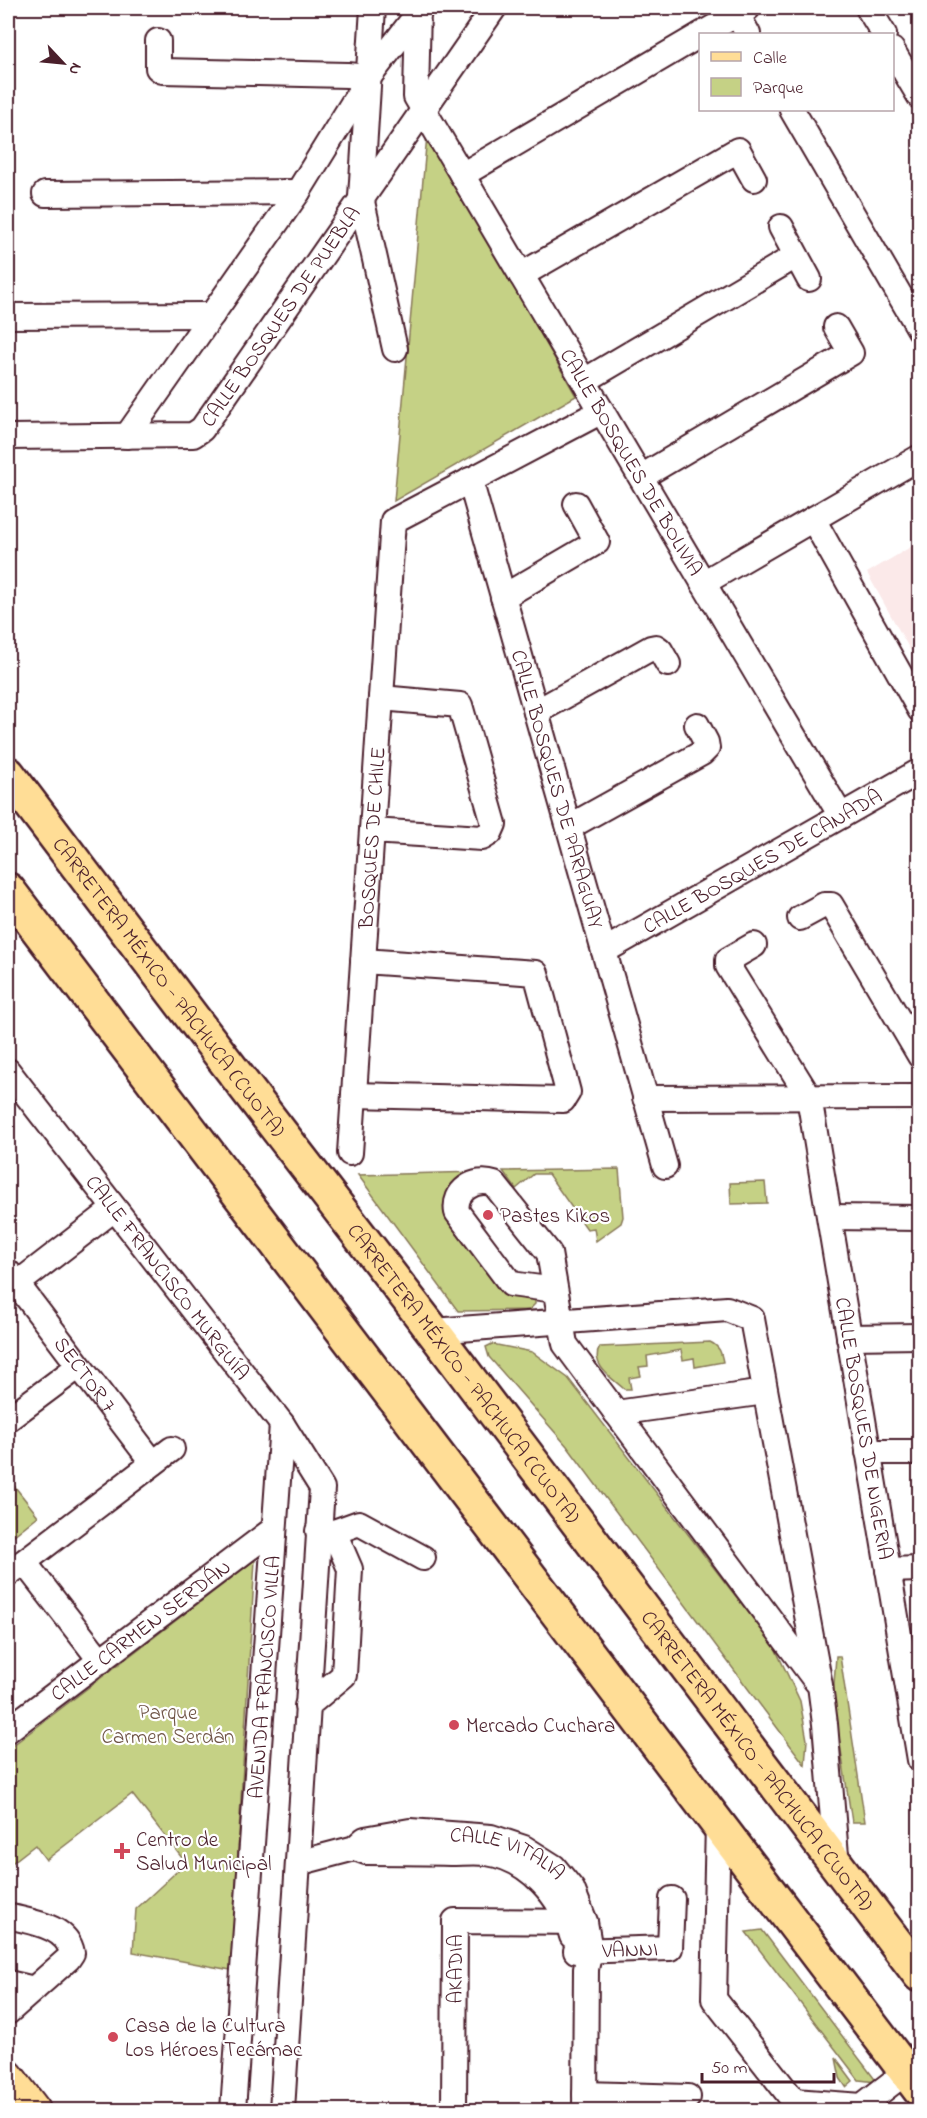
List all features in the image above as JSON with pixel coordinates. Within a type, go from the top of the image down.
[{"type":"highway","name":"CARRETERA MÉXICO - PACHUCA (CUOTA)","points":[[8,774],[920,1975]]},
{"type":"highway","points":[[8,890],[913,2081]]},
{"type":"main road","points":[[8,2075],[35,2110]]},
{"type":"street","points":[[373,8],[361,197],[395,349]]},
{"type":"street","name":"CALLE BOSQUES DE PUEBLA","points":[[8,437],[193,435],[202,429],[494,8]]},
{"type":"street","points":[[868,8],[883,33]]},
{"type":"street","points":[[127,436],[298,192],[369,77],[419,10]]},
{"type":"street","name":"CALLE BOSQUES DE BOLIVIA","points":[[419,10],[416,97],[842,816]]},
{"type":"street","points":[[706,33],[744,19]]},
{"type":"street","points":[[462,175],[699,36]]},
{"type":"street","points":[[158,41],[157,63],[158,68],[162,71],[369,77]]},
{"type":"street","points":[[894,53],[920,97]]},
{"type":"street","points":[[793,111],[920,330]]},
{"type":"street","points":[[521,275],[738,150],[754,179]]},
{"type":"street","points":[[45,194],[298,192]]},
{"type":"street","points":[[781,227],[810,279]]},
{"type":"street","points":[[584,381],[796,256]]},
{"type":"street","points":[[8,315],[212,315]]},
{"type":"street","points":[[641,477],[851,353],[836,327]]},
{"type":"street","points":[[470,480],[602,411]]},
{"type":"street","points":[[703,583],[920,457]]},
{"type":"street","name":"BOSQUES DE CHILE","points":[[350,1154],[393,521],[470,480]]},
{"type":"street","name":"CALLE BOSQUES DE PARAGUAY","points":[[470,480],[665,1166]]},
{"type":"street","points":[[503,597],[597,542],[576,504]]},
{"type":"street","points":[[813,519],[920,710]]},
{"type":"street","points":[[536,712],[651,648],[656,647],[660,650],[668,664]]},
{"type":"street","points":[[372,831],[482,838],[490,833],[494,824],[460,705],[381,698]]},
{"type":"street","points":[[569,827],[702,753],[707,748],[706,742],[697,725]]},
{"type":"street","name":"CALLE BOSQUES DE CANADÁ","points":[[604,951],[920,771]]},
{"type":"street","points":[[800,918],[824,905],[831,905],[836,910],[920,1056]]},
{"type":"street","points":[[754,945],[728,960],[728,966],[809,1097]]},
{"type":"street","points":[[354,1095],[563,1100],[568,1092],[536,973],[363,961]]},
{"type":"street","name":"CALLE FRANCISCO MURGUÍA","points":[[8,1071],[282,1424],[322,1488],[326,1531]]},
{"type":"street","name":"CALLE BOSQUES DE NIGERIA","points":[[809,1097],[920,1760]]},
{"type":"street","points":[[645,1098],[920,1097]]},
{"type":"street","points":[[555,1290],[511,1284],[457,1212],[455,1204],[459,1194],[476,1181],[494,1184],[549,1253],[565,1344],[820,1685]]},
{"type":"street","name":"SECTOR 7","points":[[101,1661],[16,1568],[163,1456],[80,1366],[10,1276],[114,1209]]},
{"type":"street","points":[[830,1217],[920,1218]]},
{"type":"street","points":[[433,1331],[727,1308],[752,1319],[820,1685],[837,1867]]},
{"type":"street","points":[[849,1337],[920,1336]]},
{"type":"street","points":[[8,1419],[80,1366]]},
{"type":"street","points":[[616,1413],[765,1392]]},
{"type":"street","name":"AVENIDA FRANCISCO VILLA","points":[[233,2110],[282,1424]]},
{"type":"street","points":[[868,1452],[920,1452]]},
{"type":"street","points":[[326,1531],[359,1523],[423,1558]]},
{"type":"street","name":"CALLE CARMEN SERDÁN","points":[[8,1730],[274,1529]]},
{"type":"street","points":[[282,2110],[307,1706],[326,1531]]},
{"type":"street","points":[[307,1706],[344,1675],[350,1569],[326,1531]]},
{"type":"street","points":[[888,1570],[920,1569]]},
{"type":"street","points":[[717,1822],[714,1999],[798,2106],[864,2108],[913,2081]]},
{"type":"street","name":"CALLE VITALIA","points":[[298,1863],[355,1848],[365,1839],[410,1831],[490,1845],[524,1848],[554,1867],[572,1889],[584,1956],[585,2102]]},
{"type":"street","name":"VANNI","points":[[584,1956],[670,1948],[672,1899]]},
{"type":"street","points":[[8,1916],[55,1930],[70,1946],[72,1953],[8,2012]]},
{"type":"street","name":"AKADIA","points":[[454,2110],[455,1921],[577,1922]]},
{"type":"street","points":[[8,1983],[34,1989]]},
{"type":"street","points":[[585,2102],[688,2097]]},
{"type":"shaded area","points":[[919,542],[919,666],[867,573]]},
{"type":"green space","points":[[427,135],[576,396],[394,501]]},
{"type":"green space","points":[[619,1169],[623,1217],[621,1223],[596,1241],[594,1228],[587,1229],[548,1174],[534,1174],[516,1189],[503,1171]]},
{"type":"green space","points":[[480,1172],[454,1193],[535,1297],[535,1304],[529,1310],[458,1311],[358,1175]]},
{"type":"green space","points":[[765,1182],[767,1203],[731,1204],[730,1183]]},
{"type":"green space","points":[[710,1342],[720,1350],[723,1362],[695,1367],[694,1358],[683,1360],[681,1350],[647,1356],[648,1366],[639,1367],[641,1376],[629,1378],[631,1389],[624,1389],[604,1371],[597,1353],[600,1347]]},
{"type":"green space","points":[[492,1344],[532,1352],[568,1378],[774,1646],[800,1701],[807,1740],[805,1765],[567,1446],[489,1357],[486,1347]]},
{"type":"green space","points":[[8,1478],[38,1516],[8,1540]]},
{"type":"green space","name":"Parque Carmen Serdán","points":[[255,1560],[231,1970],[133,1952],[136,1909],[186,1863],[132,1794],[46,1860],[35,1845],[8,1866],[8,1749]]},
{"type":"green space","points":[[836,1656],[840,1656],[865,1822],[852,1822],[833,1698]]},
{"type":"green space","points":[[762,1930],[877,2082],[859,2080],[746,1932]]},
{"type":"green space","points":[[836,2058],[853,2081],[846,2087],[840,2078]]},
{"type":"place","name":"Pastes Kikos","points":[[488,1215]]},
{"type":"place","name":"Mercado Cuchara","points":[[454,1725]]},
{"type":"place","name":"Centro de Salud Municipal","points":[[122,1851]]},
{"type":"place","name":"Casa de la Cultura Los Héroes Tecámac","points":[[113,2037]]}]
